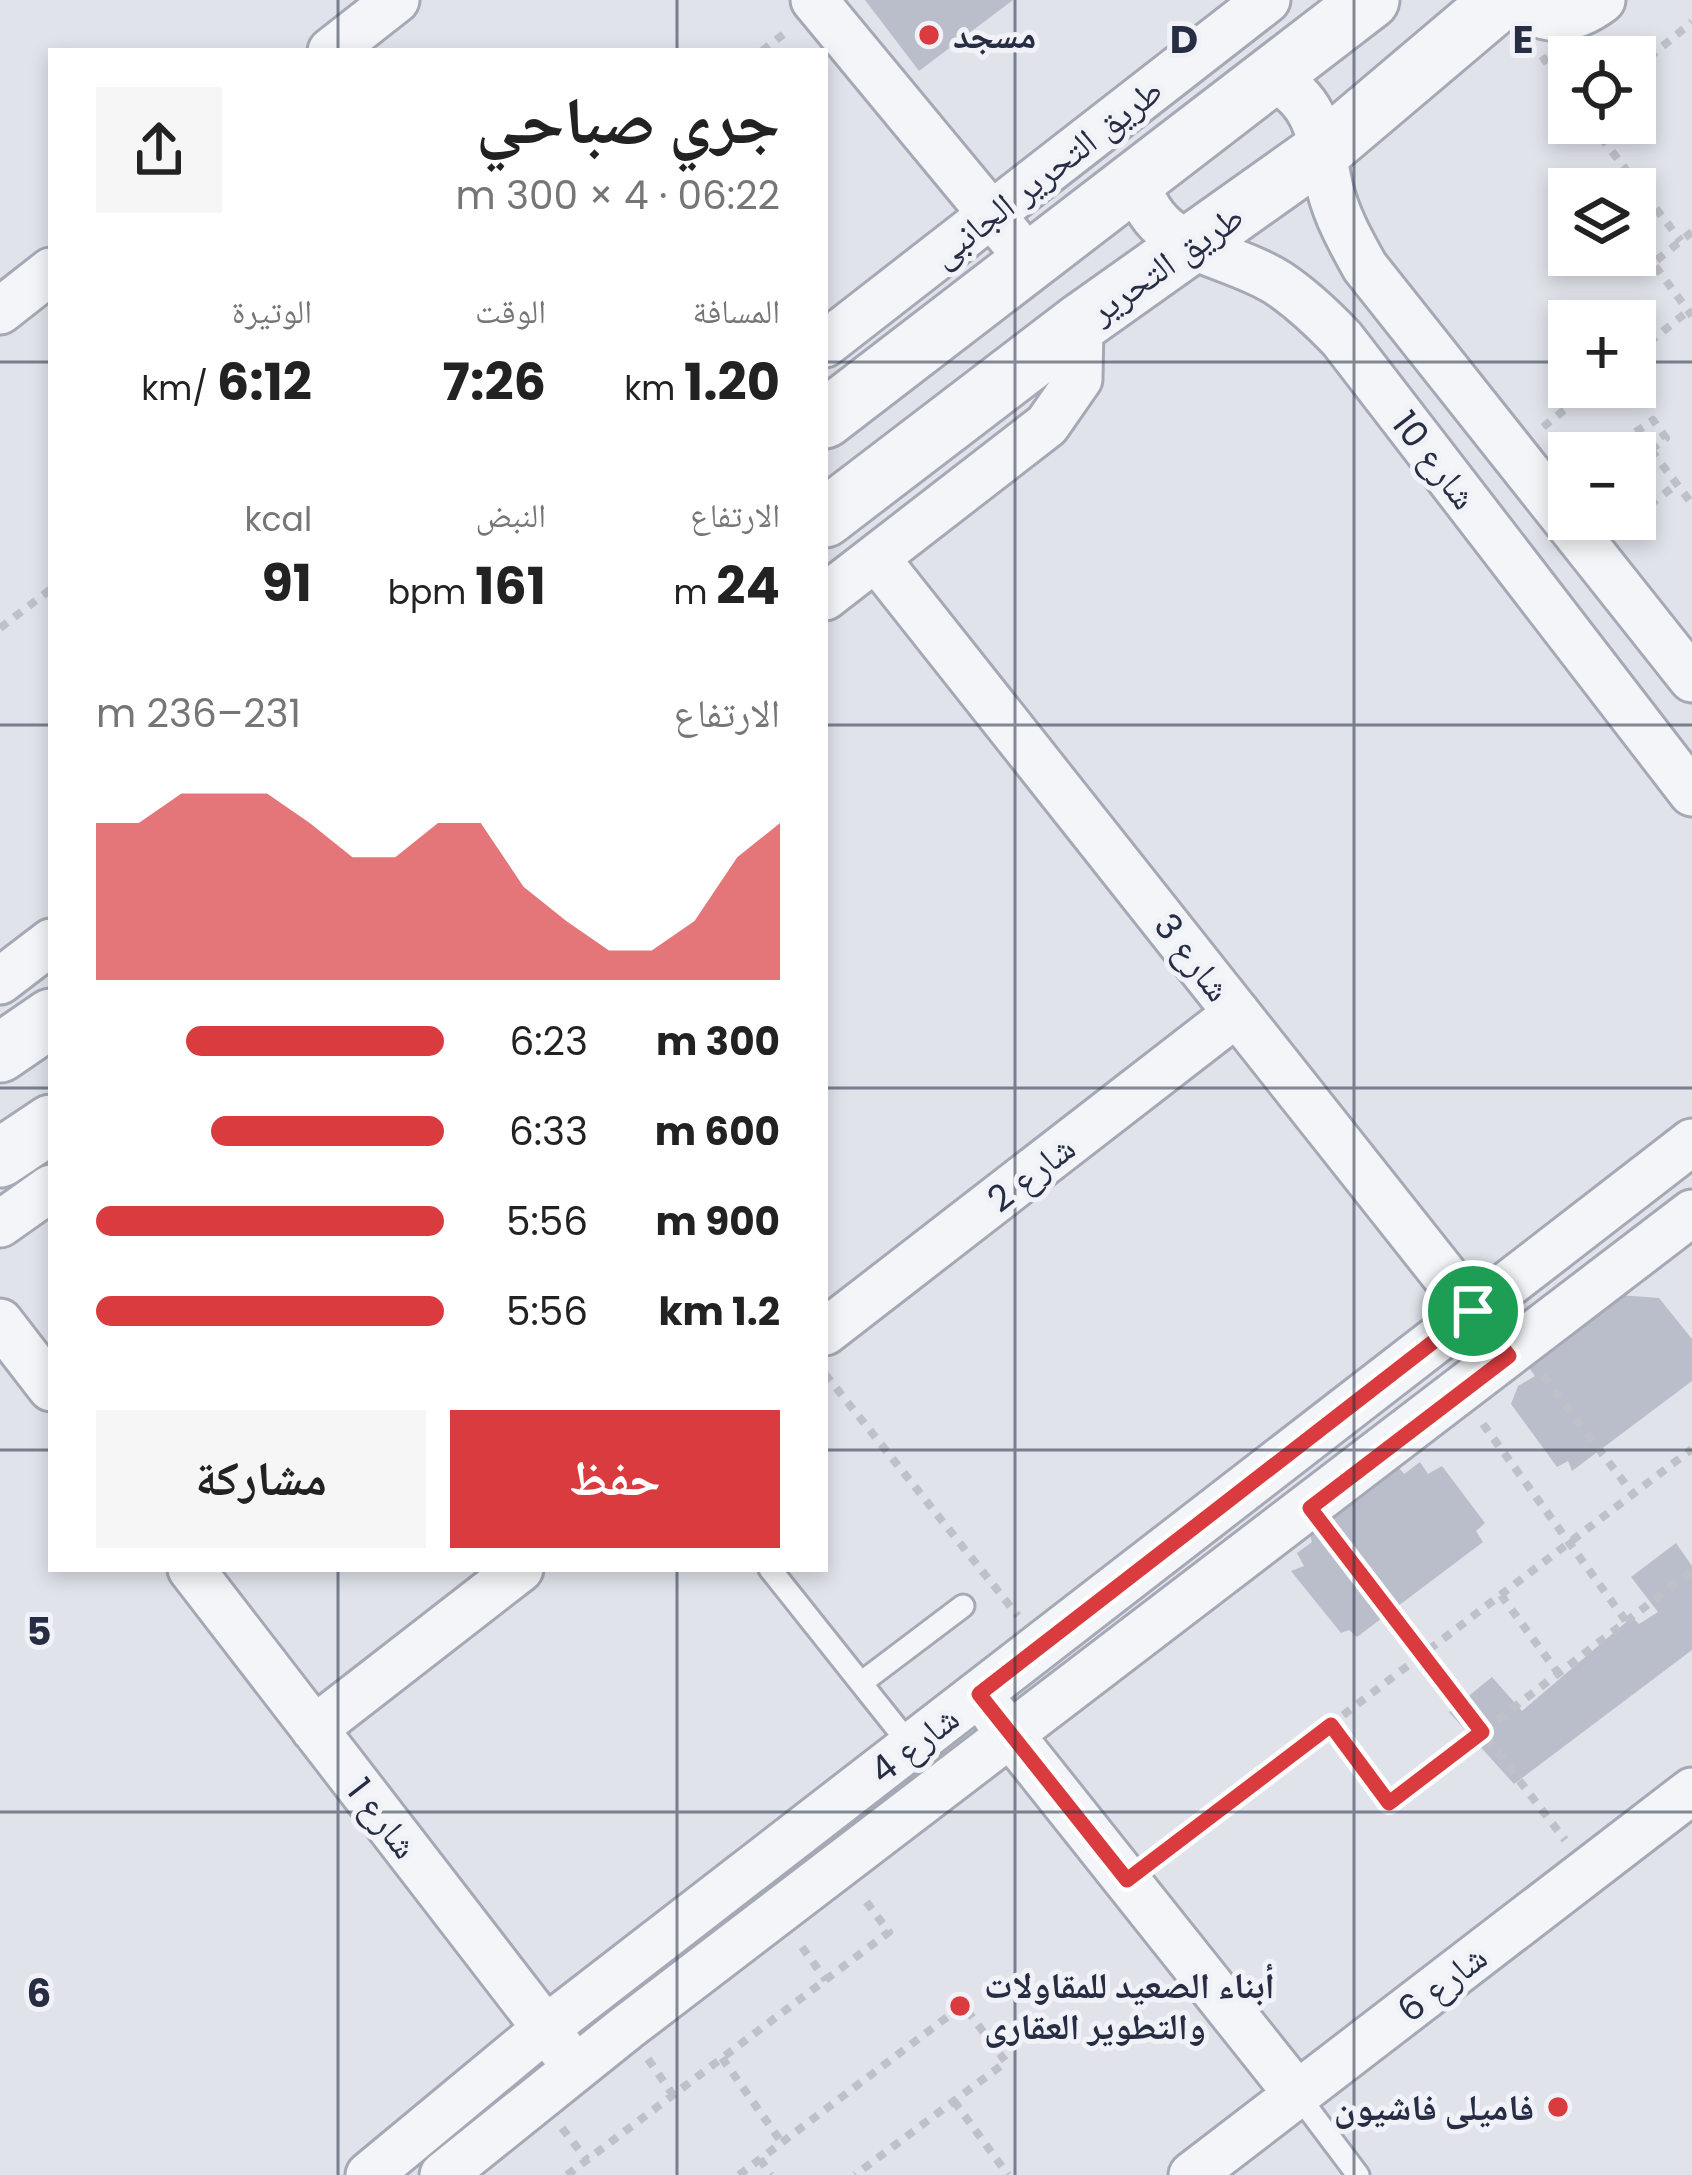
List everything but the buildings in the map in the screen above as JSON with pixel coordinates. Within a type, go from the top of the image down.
[{"type":"street","points":[[335,48],[396,0]]},
{"type":"street","points":[[814,0],[1030,261]]},
{"type":"street","name":"طريق التحرير الجانبى","points":[[828,342],[1267,0]]},
{"type":"street","points":[[828,417],[1370,0]]},
{"type":"street","name":"طريق التحرير","points":[[828,516],[1080,323],[1193,247],[1325,148],[1501,0]]},
{"type":"street","points":[[1517,0],[1529,11],[1555,19],[1582,15],[1602,0]]},
{"type":"street","name":"شارع 10","points":[[1272,77],[1312,110],[1325,148],[1330,190],[1366,267],[1692,679]]},
{"type":"street","name":"شارع 10","points":[[1138,182],[1156,224],[1193,247],[1276,282],[1342,339],[1692,793]]},
{"type":"street","points":[[0,311],[48,273]]},
{"type":"street","points":[[828,595],[1066,405],[1079,380],[1080,323]]},
{"type":"street","name":"شارع 3","points":[[876,558],[1473,1311],[1515,1352]]},
{"type":"street","points":[[0,981],[48,944]]},
{"type":"street","name":"شارع 2","points":[[828,1330],[1237,1012]]},
{"type":"street","points":[[0,1054],[48,1020]]},
{"type":"street","points":[[0,1158],[48,1126]]},
{"type":"street","name":"شارع 4","points":[[369,2175],[545,2029],[1692,1142]]},
{"type":"street","points":[[0,1224],[48,1190]]},
{"type":"street","name":"شارع 4","points":[[443,2175],[575,2067],[1692,1213]]},
{"type":"street","points":[[0,1322],[48,1384]]},
{"type":"street","name":"شارع 1","points":[[193,1572],[575,2067]]},
{"type":"street","points":[[314,1729],[516,1572]]},
{"type":"street","points":[[979,1694],[1298,2094]]},
{"type":"street","name":"شارع 6","points":[[1192,2175],[1692,1791]]},
{"type":"lane","points":[[772,1572],[911,1746]]},
{"type":"lane","points":[[861,1683],[962,1606]]},
{"type":"lane","points":[[1298,2094],[1358,2175]]},
{"type":"path","points":[[1656,52],[1692,22]]},
{"type":"path","points":[[1606,144],[1681,241]]},
{"type":"path","points":[[1656,339],[1690,314],[1654,263],[1692,232]]},
{"type":"path","points":[[1512,452],[1567,408]]},
{"type":"path","points":[[1636,432],[1653,420],[1666,439],[1656,446]]},
{"type":"path","points":[[1656,457],[1692,504]]},
{"type":"path","points":[[1656,500],[1677,484]]},
{"type":"path","points":[[0,628],[48,591]]},
{"type":"path","points":[[1515,1352],[1633,1494]]},
{"type":"path","points":[[828,1378],[1042,1645]]},
{"type":"path","points":[[1461,1394],[1626,1622]]},
{"type":"path","points":[[1127,1880],[1692,1449]]},
{"type":"path","points":[[1310,1508],[1588,1870]]},
{"type":"path","points":[[1331,1725],[1389,1803],[1692,1571]]},
{"type":"path","points":[[1501,1595],[1558,1673]]},
{"type":"path","points":[[567,2175],[889,1932],[838,1865]]},
{"type":"path","points":[[739,2175],[963,2005],[1006,2062],[855,2175]]},
{"type":"path","points":[[722,2058],[782,2143]]},
{"type":"path","points":[[954,2101],[1008,2175]]},
{"type":"path","points":[[760,2159],[771,2175]]},
{"type":"place","name":"مسجد","points":[[929,35]]},
{"type":"place","name":"أبناء الصعيد للمقاولات والتطوير العقارى","points":[[960,2006]]},
{"type":"place","name":"فاميلى فاشيون","points":[[1558,2107]]},
{"type":"route","points":[[1473,1311],[1509,1356],[1310,1508],[1482,1732],[1389,1803],[1331,1725],[1127,1880],[979,1694],[1473,1311]]}]
